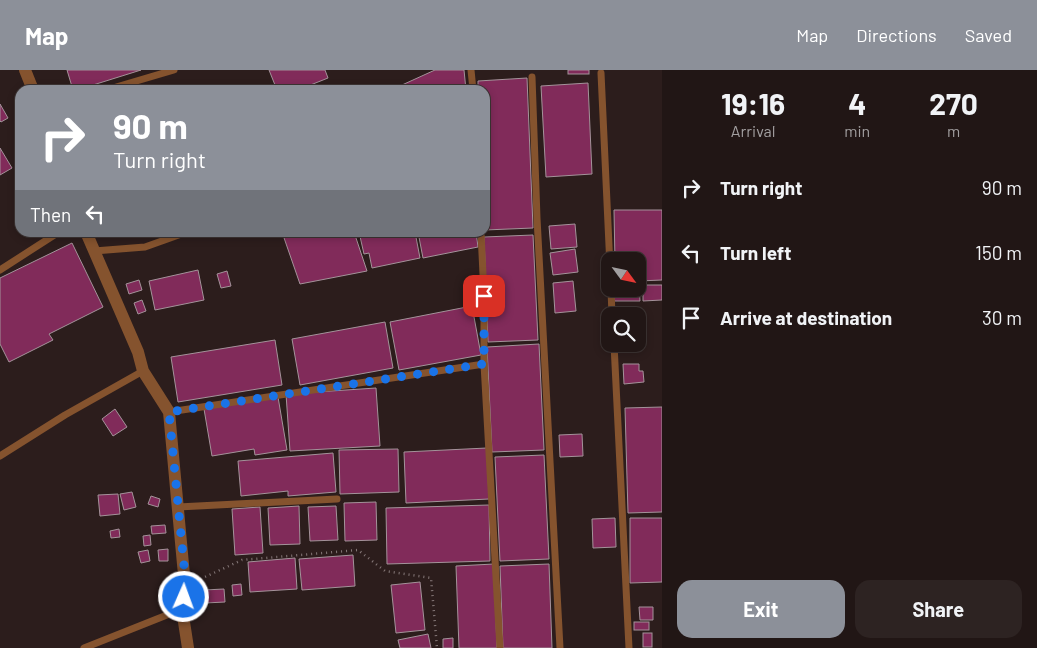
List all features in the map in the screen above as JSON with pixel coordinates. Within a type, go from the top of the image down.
[{"type":"street","points":[[25,70],[31,85]]},
{"type":"street","points":[[88,237],[138,352],[143,371],[169,412],[186,586],[182,609],[188,648]]},
{"type":"lane","points":[[123,85],[174,70]]},
{"type":"lane","points":[[471,70],[472,85]]},
{"type":"lane","points":[[600,73],[609,252]]},
{"type":"lane","points":[[532,77],[537,218],[560,648]]},
{"type":"lane","points":[[0,270],[51,237]]},
{"type":"lane","points":[[94,251],[145,247],[173,237]]},
{"type":"lane","points":[[482,237],[484,364],[500,648]]},
{"type":"lane","points":[[614,352],[629,648]]},
{"type":"lane","points":[[169,412],[484,364]]},
{"type":"lane","points":[[0,456],[65,415],[143,371]]},
{"type":"lane","points":[[178,507],[337,499]]},
{"type":"lane","points":[[84,648],[182,609]]},
{"type":"path","points":[[186,586],[242,560],[358,550],[385,571],[431,578],[437,648]]},
{"type":"building","points":[[67,70],[141,70],[93,85],[72,85]]},
{"type":"building","points":[[269,70],[325,70],[328,78],[310,85],[275,85]]},
{"type":"building","points":[[435,70],[464,70],[466,85],[402,85]]},
{"type":"building","points":[[568,70],[589,70],[589,74],[568,74]]},
{"type":"building","points":[[527,78],[533,228],[490,230],[490,85],[478,85],[478,81]]},
{"type":"building","points":[[588,83],[592,174],[546,177],[541,86]]},
{"type":"building","points":[[0,104],[8,118],[1,122],[0,121]]},
{"type":"building","points":[[0,148],[12,168],[0,175]]},
{"type":"building","points":[[614,210],[662,210],[662,280],[646,281],[646,252],[615,252]]},
{"type":"building","points":[[575,224],[577,247],[551,249],[549,226]]},
{"type":"building","points":[[533,235],[538,340],[488,342],[484,237]]},
{"type":"building","points":[[284,237],[356,237],[367,271],[300,284]]},
{"type":"building","points":[[360,237],[416,237],[420,258],[372,268],[369,253],[364,254]]},
{"type":"building","points":[[419,237],[477,237],[478,247],[423,258]]},
{"type":"building","points":[[72,243],[103,307],[49,334],[53,340],[9,362],[0,344],[0,278]]},
{"type":"building","points":[[575,249],[578,272],[553,275],[550,253]]},
{"type":"building","points":[[198,270],[204,300],[155,310],[149,281]]},
{"type":"building","points":[[227,271],[231,286],[221,288],[217,274]]},
{"type":"building","points":[[139,280],[142,290],[129,294],[126,284]]},
{"type":"building","points":[[573,281],[576,311],[555,313],[553,283]]},
{"type":"building","points":[[646,285],[662,285],[662,300],[643,301],[643,298],[646,298]]},
{"type":"building","points":[[614,298],[640,298],[640,301],[614,301]]},
{"type":"building","points":[[142,300],[146,311],[138,314],[134,303]]},
{"type":"building","points":[[472,306],[481,355],[399,370],[390,322]]},
{"type":"building","points":[[385,322],[393,368],[300,385],[292,339]]},
{"type":"building","points":[[275,340],[282,385],[178,402],[171,357]]},
{"type":"building","points":[[539,344],[544,450],[492,452],[487,347]]},
{"type":"building","points":[[623,364],[639,364],[639,371],[643,371],[644,382],[624,384]]},
{"type":"building","points":[[376,388],[380,446],[290,451],[286,394]]},
{"type":"building","points":[[278,397],[287,450],[255,455],[254,449],[212,456],[204,409]]},
{"type":"building","points":[[662,407],[662,512],[628,513],[625,408]]},
{"type":"building","points":[[115,409],[127,427],[113,436],[102,419]]},
{"type":"building","points":[[582,434],[583,456],[560,457],[559,435]]},
{"type":"building","points":[[487,448],[489,499],[406,503],[404,452]]},
{"type":"building","points":[[398,449],[399,492],[340,494],[339,450]]},
{"type":"building","points":[[333,453],[336,492],[288,496],[288,491],[241,496],[238,461]]},
{"type":"building","points":[[544,455],[549,559],[500,561],[495,457]]},
{"type":"building","points":[[132,492],[136,507],[124,510],[120,494]]},
{"type":"building","points":[[118,494],[120,514],[100,516],[98,495]]},
{"type":"building","points":[[151,496],[160,499],[158,507],[148,504]]},
{"type":"building","points":[[376,502],[377,540],[345,541],[344,503]]},
{"type":"building","points":[[489,505],[490,561],[387,564],[386,508]]},
{"type":"building","points":[[299,506],[300,544],[270,545],[268,508]]},
{"type":"building","points":[[336,506],[338,540],[310,541],[308,507]]},
{"type":"building","points":[[260,507],[263,553],[235,555],[232,509]]},
{"type":"building","points":[[615,518],[616,547],[593,548],[592,519]]},
{"type":"building","points":[[630,518],[662,518],[662,582],[630,583]]},
{"type":"building","points":[[165,525],[166,533],[152,534],[151,526]]},
{"type":"building","points":[[119,529],[120,537],[111,538],[110,531]]},
{"type":"building","points":[[150,535],[151,545],[144,546],[143,536]]},
{"type":"building","points":[[168,549],[168,561],[159,561],[158,550]]},
{"type":"building","points":[[148,550],[150,561],[141,563],[138,552]]},
{"type":"building","points":[[353,555],[355,586],[302,590],[299,559]]},
{"type":"building","points":[[295,558],[297,589],[250,592],[248,562]]},
{"type":"building","points":[[494,564],[497,648],[459,648],[456,566]]},
{"type":"building","points":[[549,564],[552,648],[503,648],[500,566]]},
{"type":"building","points":[[420,582],[425,630],[396,633],[391,585]]},
{"type":"building","points":[[241,584],[242,595],[233,596],[232,585]]},
{"type":"building","points":[[224,589],[225,602],[205,603],[204,590]]},
{"type":"building","points":[[639,607],[653,607],[653,620],[640,620]]},
{"type":"building","points":[[634,622],[649,622],[649,630],[634,630]]},
{"type":"building","points":[[643,633],[652,633],[652,647],[643,647]]},
{"type":"building","points":[[428,634],[431,648],[400,648],[398,640]]},
{"type":"building","points":[[453,638],[453,648],[443,648],[443,639]]},
{"type":"route","points":[[184,597],[186,586],[169,412],[484,364],[484,296]]}]
